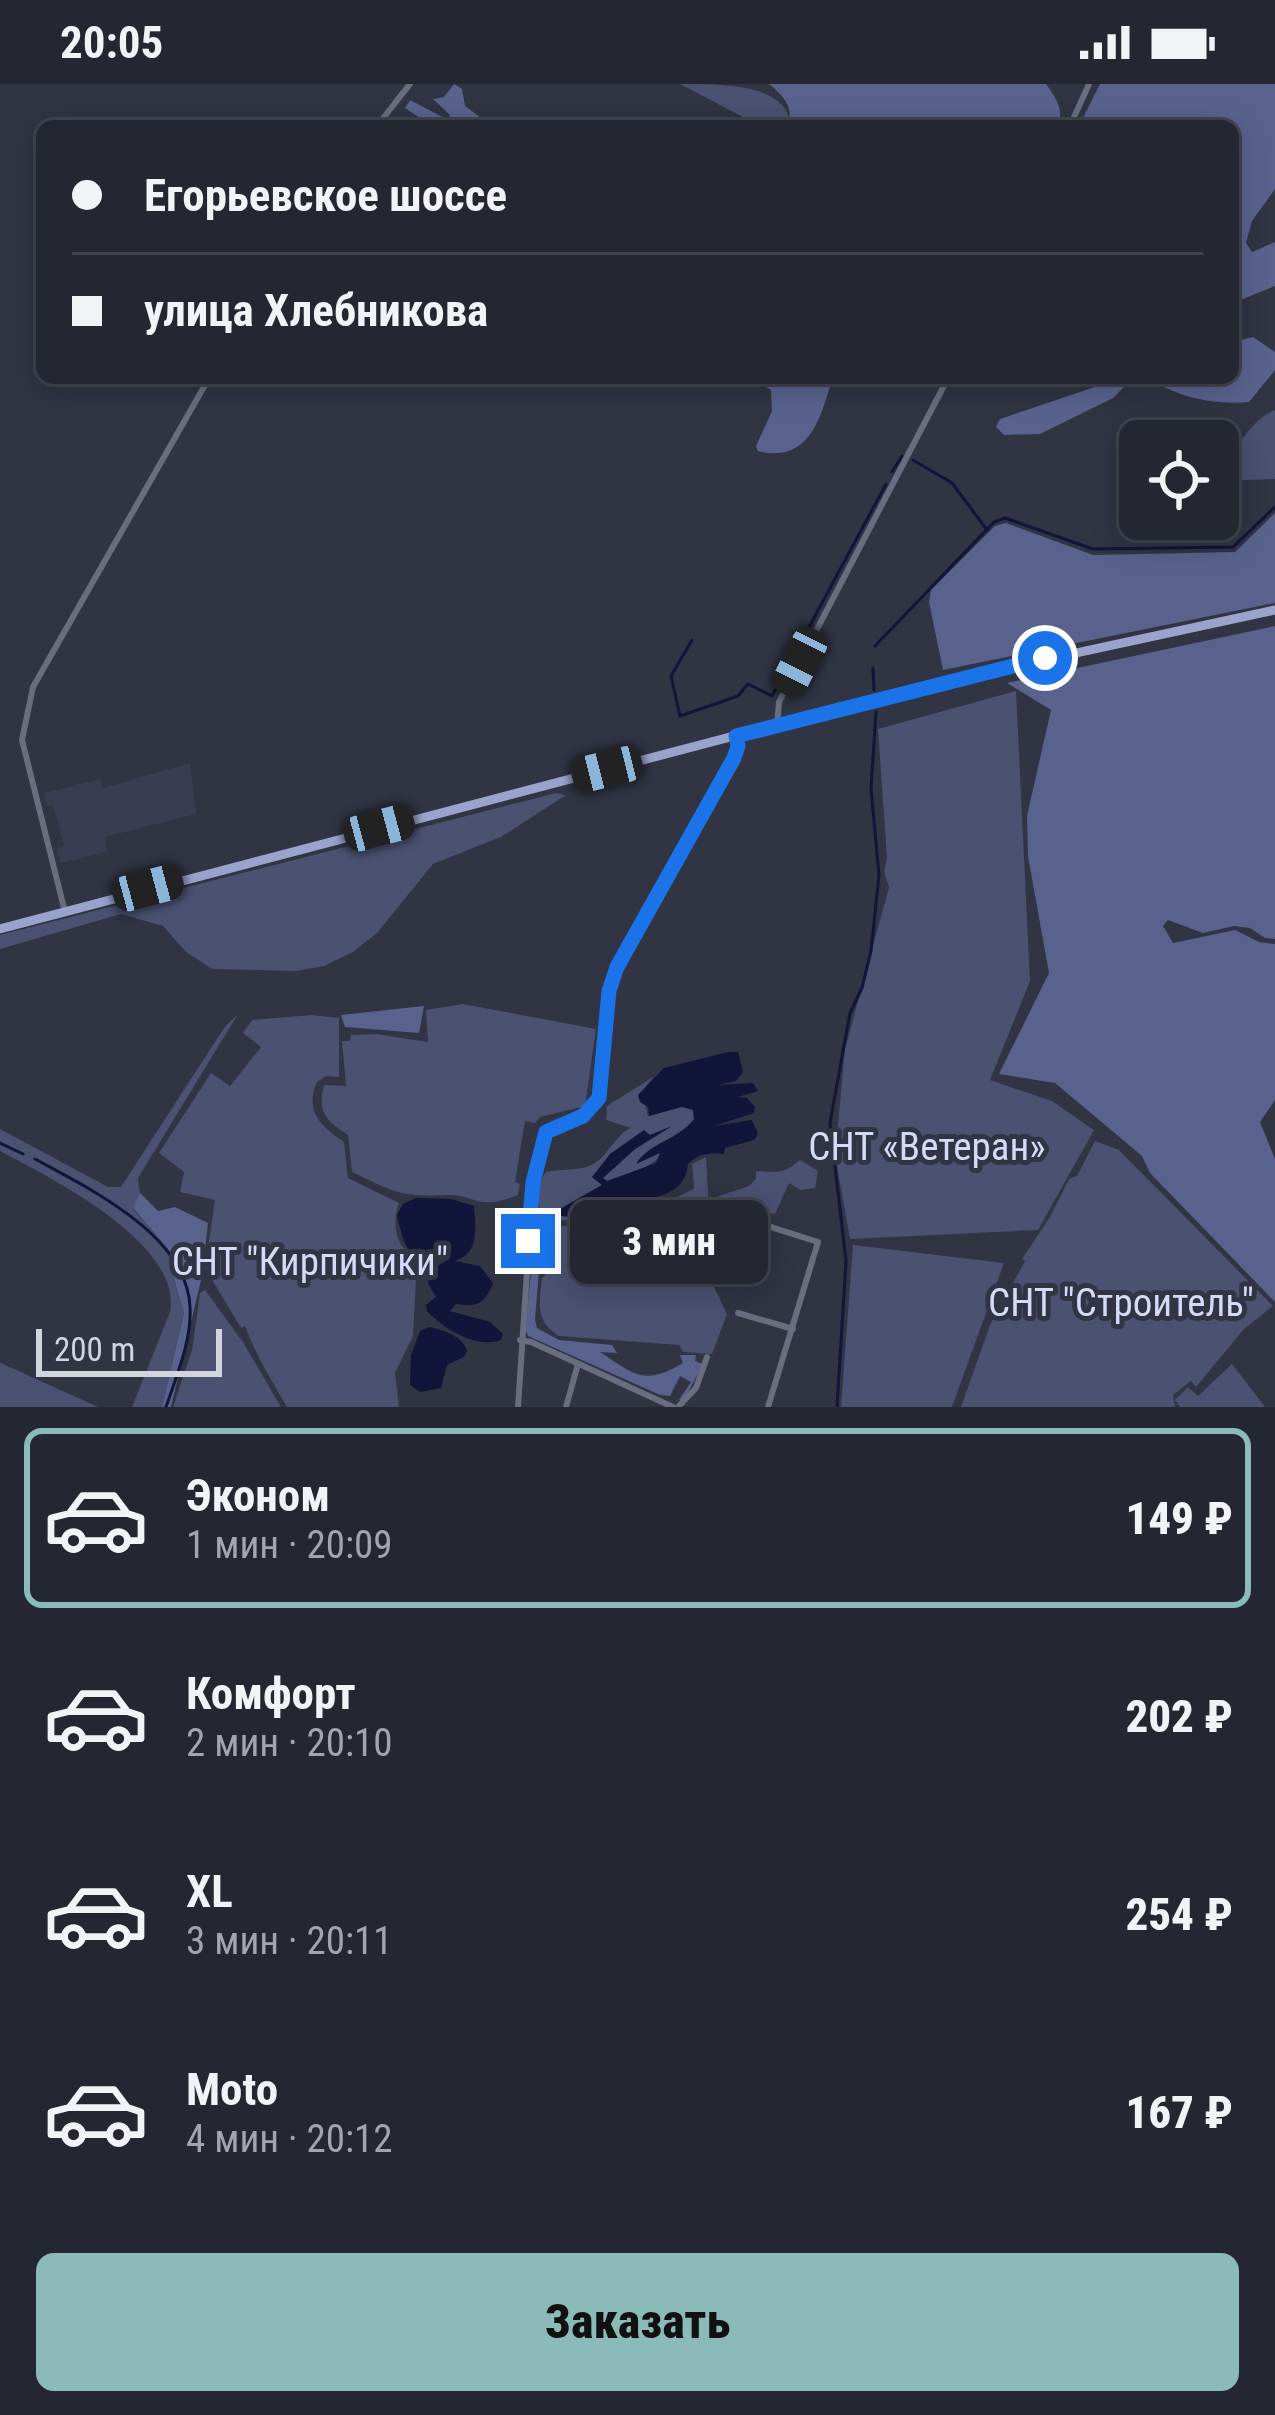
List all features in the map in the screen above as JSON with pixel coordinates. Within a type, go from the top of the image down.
[{"type":"main road","points":[[0,928],[1045,658],[1275,610]]},
{"type":"street","points":[[382,120],[410,84]]},
{"type":"street","points":[[1073,120],[1089,84]]},
{"type":"street","points":[[65,912],[24,753],[24,722],[33,687],[206,384]]},
{"type":"street","points":[[777,725],[779,702],[945,384]]},
{"type":"street","points":[[518,1407],[533,1182],[546,1132],[583,1116],[599,1098],[612,980],[734,758],[736,736]]},
{"type":"street","points":[[714,1209],[818,1242],[768,1407]]},
{"type":"street","points":[[738,1313],[793,1329]]},
{"type":"street","points":[[520,1340],[673,1406],[696,1388],[707,1357]]},
{"type":"street","points":[[566,1407],[578,1363]]},
{"type":"shaded area","points":[[454,84],[462,89],[465,106],[484,120],[448,120],[450,115],[433,99],[444,97]]},
{"type":"shaded area","points":[[769,84],[1046,84],[1058,104],[1060,120],[789,120],[783,97]]},
{"type":"shaded area","points":[[1100,84],[1275,84],[1275,189],[1252,221],[1246,243],[1252,252],[1275,242],[1275,286],[1239,301],[1239,120],[1082,120]]},
{"type":"shaded area","points":[[410,100],[448,120],[423,120],[405,108]]},
{"type":"shaded area","points":[[1253,337],[1275,352],[1275,370],[1249,402],[1197,399],[1159,384],[1239,384],[1239,340]]},
{"type":"shaded area","points":[[826,384],[830,386],[808,438],[788,451],[774,453],[758,451],[756,446],[772,411],[771,390],[763,385],[736,385]]},
{"type":"shaded area","points":[[1104,384],[1125,386],[1113,398],[1040,434],[1004,435],[996,427],[1000,419]]},
{"type":"shaded area","points":[[1275,513],[1275,603],[943,670],[929,602],[931,590],[995,526],[1006,523],[1093,555],[1235,552]]},
{"type":"shaded area","points":[[1275,626],[1275,939],[1234,926],[1203,933],[1168,920],[1163,926],[1173,943],[1235,930],[1275,944],[1275,1100],[1260,1122],[1275,1159],[1275,1302],[1150,1173],[1142,1156],[1055,1083],[999,1074],[1049,973],[1028,856],[1027,816],[1051,710],[1007,683]]},
{"type":"shaded area","points":[[190,763],[196,814],[105,837],[107,852],[60,863],[57,849],[64,846],[53,806],[47,806],[44,793],[101,779],[103,788]]},
{"type":"shaded area","points":[[424,1006],[419,1033],[345,1027],[341,1015]]},
{"type":"shaded area","points":[[738,1052],[743,1072],[736,1081],[717,1085],[753,1083],[758,1091],[738,1097],[747,1098],[754,1113],[714,1126],[752,1120],[758,1134],[754,1140],[725,1148],[724,1154],[696,1158],[675,1189],[622,1216],[588,1219],[553,1213],[602,1185],[592,1177],[610,1154],[644,1130],[650,1135],[672,1126],[635,1149],[603,1178],[607,1181],[656,1163],[660,1153],[636,1164],[688,1126],[694,1119],[693,1110],[682,1107],[649,1116],[638,1095],[664,1068]]},
{"type":"shaded area","points":[[140,1193],[158,1211],[175,1207],[208,1223],[202,1276],[171,1407],[162,1407],[184,1313],[170,1266],[173,1255],[133,1208]]},
{"type":"shaded area","points":[[416,1198],[451,1199],[474,1206],[472,1246],[455,1261],[480,1266],[493,1283],[479,1302],[456,1304],[450,1311],[490,1322],[503,1334],[501,1340],[481,1342],[461,1336],[427,1311],[426,1305],[436,1297],[428,1283],[430,1271],[450,1258],[414,1253],[405,1243],[397,1215],[403,1204]]},
{"type":"shaded area","points":[[536,1226],[542,1233],[537,1328],[559,1340],[612,1345],[617,1353],[600,1352],[640,1375],[658,1374],[683,1363],[680,1355],[696,1355],[695,1361],[703,1364],[683,1402],[679,1400],[691,1382],[680,1376],[670,1396],[660,1395],[528,1336]]},
{"type":"shaded area","points":[[429,1327],[457,1338],[467,1351],[447,1365],[441,1388],[420,1392],[410,1385],[411,1355],[420,1331]]},
{"type":"green space","points":[[680,84],[732,86],[763,93],[785,109],[790,120],[749,120]]},
{"type":"green space","points":[[1275,410],[1275,479],[1239,480],[1239,443]]},
{"type":"green space","name":"СНТ «Ветеран»","points":[[1016,691],[1030,981],[990,1080],[1052,1101],[1094,1130],[1038,1230],[850,1239],[835,1156],[845,1049],[889,887],[884,872],[878,729]]},
{"type":"green space","points":[[556,793],[566,795],[501,837],[433,864],[377,933],[324,966],[296,971],[212,969],[185,951],[163,926],[121,914],[0,949],[0,935]]},
{"type":"green space","points":[[463,1004],[596,1029],[585,1106],[540,1117],[535,1123],[525,1121],[515,1182],[520,1184],[518,1195],[504,1200],[407,1194],[352,1172],[348,1135],[329,1120],[322,1103],[324,1085],[346,1086],[342,1041],[350,1041],[351,1035],[376,1034],[428,1042],[426,1010]]},
{"type":"green space","points":[[238,1014],[138,1178],[140,1193],[133,1209],[173,1255],[170,1267],[184,1313],[162,1407],[132,1407],[170,1312],[168,1286],[156,1261],[108,1215],[0,1151],[0,1129],[108,1187],[121,1187],[224,1028]]},
{"type":"green space","name":"СНТ \"Кирпичики\"","points":[[312,1015],[339,1018],[339,1077],[326,1076],[317,1082],[314,1110],[322,1124],[344,1142],[348,1178],[399,1203],[398,1236],[405,1250],[420,1261],[422,1279],[416,1279],[413,1336],[395,1373],[399,1407],[287,1407],[245,1326],[241,1328],[205,1268],[215,1200],[180,1192],[184,1172],[159,1153],[211,1073],[230,1086],[261,1047],[243,1033],[252,1020]]},
{"type":"green space","points":[[653,1077],[642,1092],[648,1116],[682,1106],[693,1110],[694,1119],[643,1156],[637,1163],[660,1152],[662,1156],[640,1171],[607,1181],[603,1178],[635,1149],[671,1127],[600,1169],[592,1177],[602,1185],[558,1216],[608,1219],[545,1221],[538,1196],[546,1172],[584,1168],[600,1159],[631,1128],[606,1120],[607,1106]]},
{"type":"green space","name":"СНТ \"Строитель\"","points":[[1095,1141],[1119,1150],[1273,1306],[1244,1329],[1196,1387],[1191,1381],[1173,1395],[1175,1407],[961,1407],[990,1325],[1022,1259]]},
{"type":"green space","points":[[706,1157],[713,1285],[727,1314],[712,1354],[683,1352],[679,1345],[559,1336],[551,1330],[542,1318],[540,1304],[547,1229],[615,1225],[694,1189],[692,1164]]},
{"type":"green space","points":[[800,1160],[818,1171],[815,1188],[800,1190],[789,1183],[775,1214],[718,1204],[716,1197],[749,1186],[756,1171],[780,1171]]},
{"type":"green space","points":[[853,1245],[1004,1263],[952,1407],[841,1407]]},
{"type":"green space","points":[[205,1290],[281,1407],[173,1407],[192,1350],[200,1293]]},
{"type":"green space","points":[[3,1364],[98,1407],[0,1407]]},
{"type":"green space","points":[[1232,1364],[1265,1407],[1180,1407],[1175,1400],[1188,1387],[1198,1396]]},
{"type":"waterway","points":[[892,472],[902,456]]},
{"type":"waterway","points":[[913,460],[952,483],[987,530]]},
{"type":"waterway","points":[[692,640],[671,676],[680,716],[738,696],[748,684],[772,696],[886,484]]},
{"type":"waterway","points":[[875,646],[994,522],[1005,518],[1093,549],[1233,547],[1275,507]]},
{"type":"waterway","points":[[873,668],[874,690]]},
{"type":"waterway","points":[[837,1407],[846,1261],[830,1123],[850,1013],[871,951],[879,875],[871,789],[876,712]]},
{"type":"waterway","points":[[0,1143],[23,1154]]},
{"type":"waterway","points":[[35,1159],[132,1217],[154,1236],[185,1281],[188,1332],[166,1407]]},
{"type":"route","points":[[528,1241],[533,1182],[546,1132],[583,1116],[599,1098],[612,980],[734,758],[736,736],[1045,658]]}]
